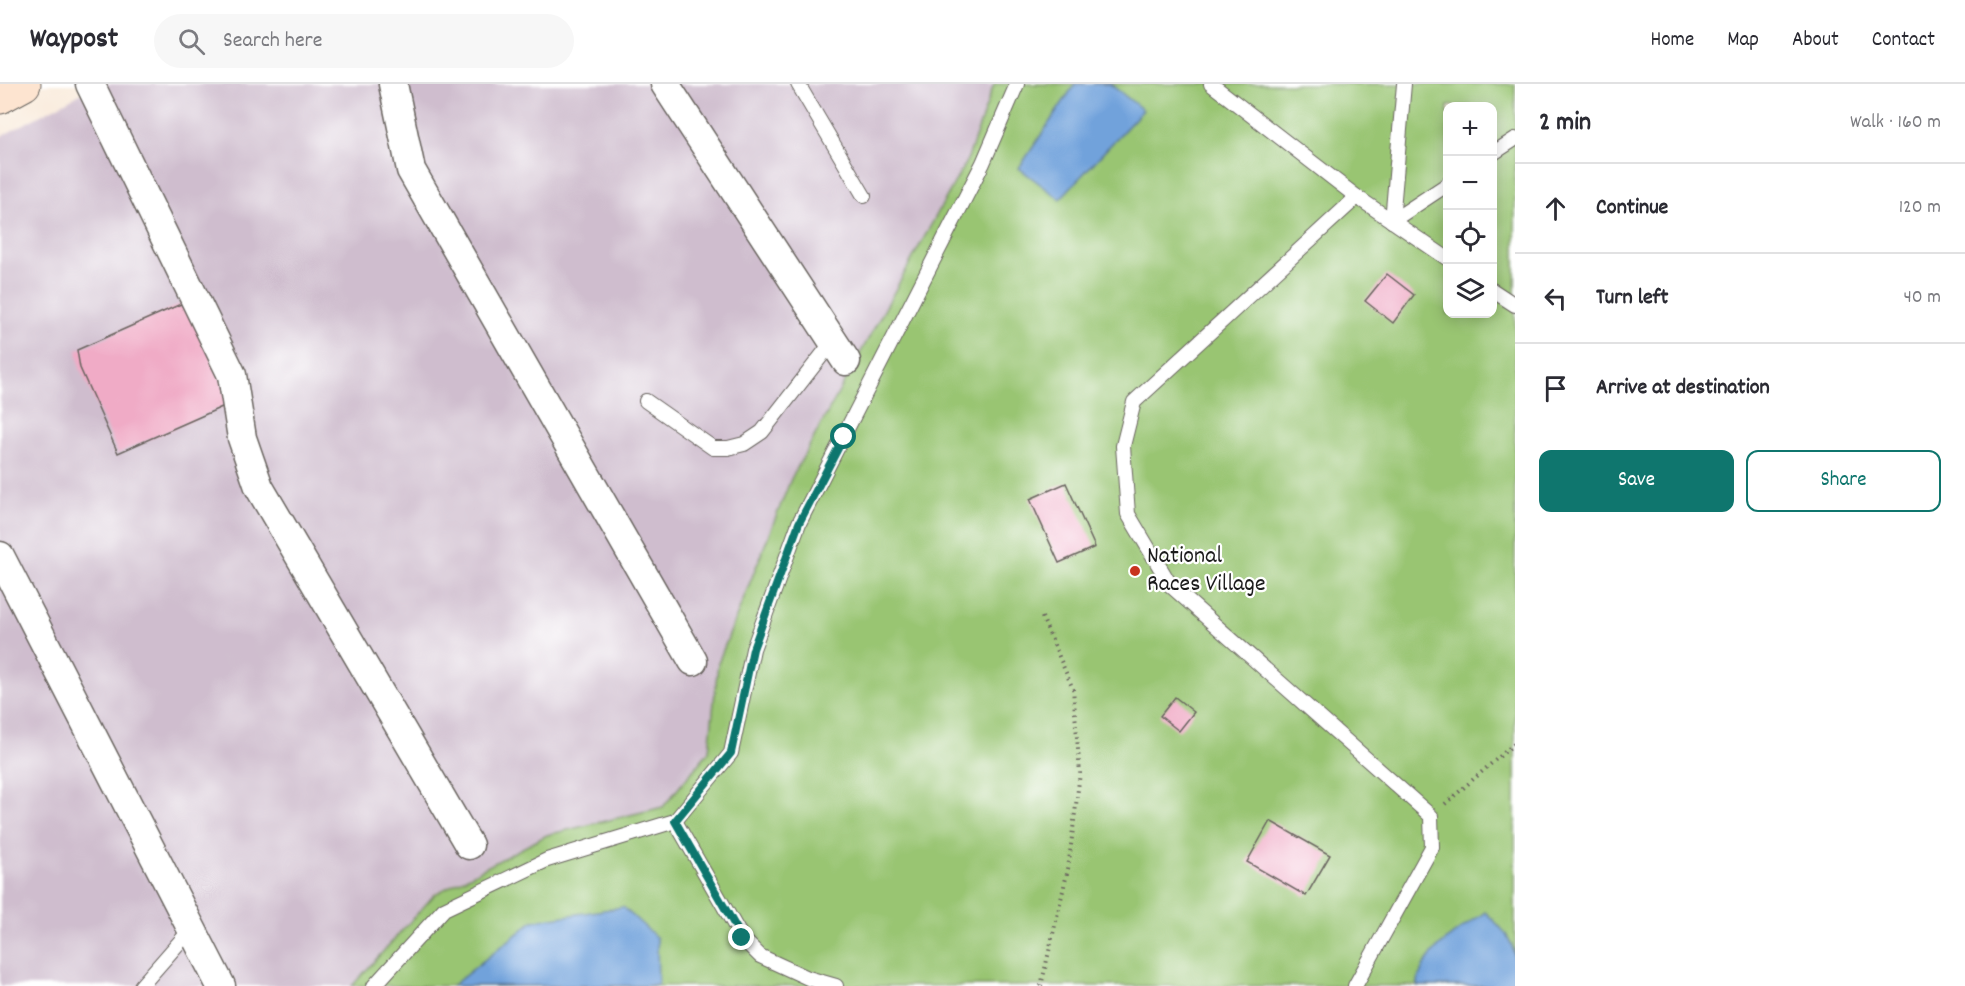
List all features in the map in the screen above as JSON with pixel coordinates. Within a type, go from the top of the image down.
[{"type":"main road","points":[[0,97],[24,84]]},
{"type":"street","points":[[90,84],[232,375],[242,438],[259,487],[469,845]]},
{"type":"street","points":[[393,84],[411,170],[693,661]]},
{"type":"street","points":[[665,84],[840,351]]},
{"type":"street","points":[[0,556],[221,986]]},
{"type":"lane","points":[[798,84],[864,196]]},
{"type":"lane","points":[[374,986],[444,909],[547,860],[675,821],[731,753],[753,649],[799,523],[982,163],[1017,84]]},
{"type":"lane","points":[[1211,84],[1357,197],[1443,256]]},
{"type":"lane","points":[[1392,220],[1404,84]]},
{"type":"lane","points":[[1497,151],[1515,139]]},
{"type":"lane","points":[[1392,220],[1443,187]]},
{"type":"lane","points":[[1355,986],[1432,847],[1431,816],[1171,586],[1128,514],[1123,446],[1134,402],[1357,197]]},
{"type":"lane","points":[[1497,293],[1515,305]]},
{"type":"lane","points":[[646,401],[712,447],[728,448],[744,444],[762,432],[840,351]]},
{"type":"lane","points":[[675,821],[742,938],[760,956],[808,978],[836,986]]},
{"type":"lane","points":[[141,986],[191,928]]},
{"type":"path","points":[[1041,986],[1068,869],[1080,773],[1074,689],[1042,617]]},
{"type":"path","points":[[1431,816],[1515,743]]},
{"type":"shaded area","points":[[99,84],[994,84],[968,158],[791,479],[718,663],[709,751],[663,807],[547,835],[435,893],[352,986],[0,986],[0,137]]},
{"type":"green space","name":"National Races Village","points":[[994,84],[1515,84],[1515,986],[352,986],[435,894],[547,835],[663,807],[709,751],[718,663],[791,479],[968,158]]},
{"type":"water","points":[[1075,84],[1110,84],[1143,110],[1060,199],[1019,168]]},
{"type":"water","points":[[623,907],[657,938],[658,984],[647,986],[452,986],[533,921]]},
{"type":"water","points":[[1485,912],[1508,937],[1511,944],[1515,961],[1515,986],[1417,986],[1420,973],[1434,952]]},
{"type":"building","points":[[1387,274],[1414,295],[1393,323],[1365,301]]},
{"type":"building","points":[[181,304],[202,333],[231,403],[118,453],[80,368],[77,350]]},
{"type":"building","points":[[1066,483],[1095,547],[1059,563],[1030,499]]},
{"type":"building","points":[[1175,697],[1194,712],[1179,731],[1160,716]]},
{"type":"building","points":[[1270,821],[1330,855],[1306,896],[1247,862]]},
{"type":"place","name":"National Races Village","points":[[1135,571]]},
{"type":"route","points":[[742,938],[675,821],[731,753],[753,649],[799,523],[844,437]]}]
